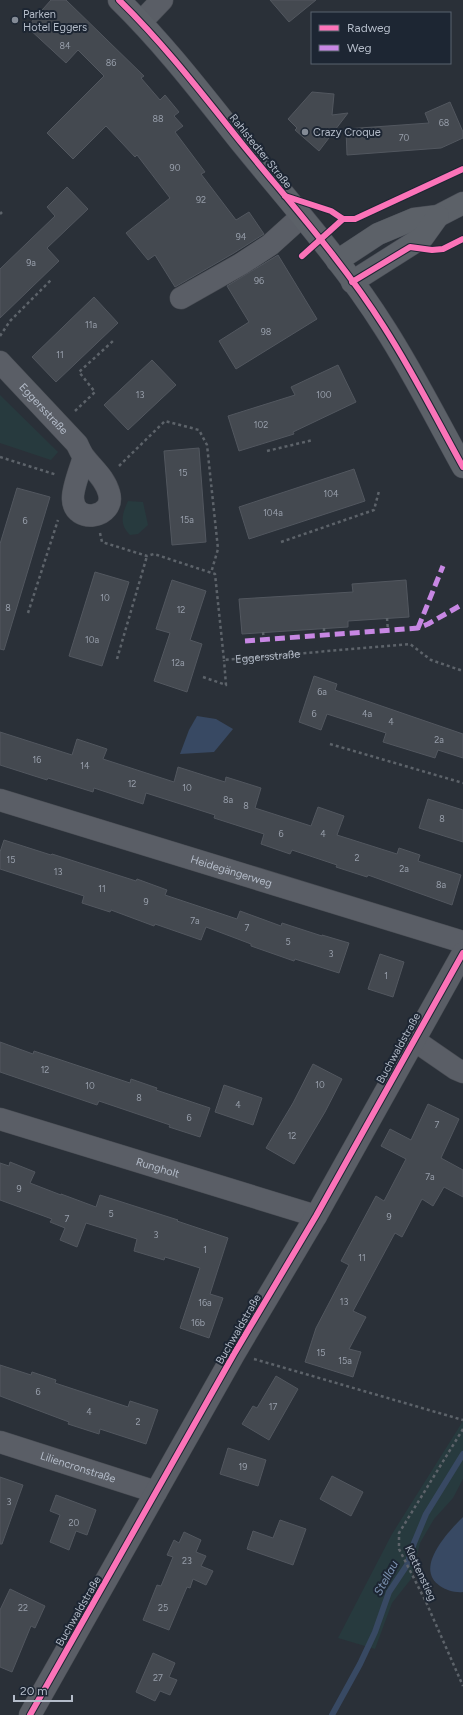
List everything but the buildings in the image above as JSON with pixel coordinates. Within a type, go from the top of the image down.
[{"type":"main road","name":"Rahlstedter Straße","points":[[119,0],[142,22],[174,58],[352,282],[384,327],[460,454]]},
{"type":"main road","points":[[336,261],[378,234],[414,219],[438,216],[463,203]]},
{"type":"main road","points":[[352,282],[423,237],[438,216]]},
{"type":"street","points":[[142,22],[162,0]]},
{"type":"street","points":[[181,298],[241,264],[270,245],[301,217]]},
{"type":"street","name":"Eggersstraße","points":[[0,362],[77,444],[84,457],[102,478],[109,492],[109,502],[105,510],[96,515]]},
{"type":"street","points":[[84,457],[73,497],[74,504],[76,509],[84,514],[96,515]]},
{"type":"street","name":"Heidegängerweg","points":[[0,800],[463,942]]},
{"type":"street","name":"Buchwaldstraße","points":[[30,1715],[234,1354],[316,1216],[463,953]]},
{"type":"street","points":[[414,1040],[456,1069],[463,1072]]},
{"type":"street","name":"Rungholt","points":[[0,1119],[316,1216]]},
{"type":"street","name":"Liliencronstraße","points":[[0,1442],[156,1492]]},
{"type":"path","points":[[0,336],[10,321],[52,279]]},
{"type":"path","points":[[60,426],[95,392],[79,372],[113,341]]},
{"type":"path","points":[[96,515],[102,542],[147,556],[154,554],[211,573],[218,549],[207,445],[199,430],[165,421],[117,468],[102,478]]},
{"type":"path","points":[[267,452],[313,440]]},
{"type":"path","points":[[0,457],[77,482]]},
{"type":"path","points":[[281,542],[374,510],[379,491]]},
{"type":"path","points":[[28,613],[60,514],[74,504]]},
{"type":"path","points":[[117,659],[147,556]]},
{"type":"path","points":[[387,618],[388,631]]},
{"type":"path","points":[[324,628],[324,635]]},
{"type":"path","points":[[263,632],[264,640]]},
{"type":"path","points":[[203,677],[226,685],[224,660]]},
{"type":"path","points":[[330,744],[463,783]]},
{"type":"path","points":[[234,1354],[463,1420]]},
{"type":"green space","points":[[0,395],[58,452],[51,460],[0,443]]},
{"type":"green space","points":[[128,501],[143,502],[148,525],[138,534],[130,535],[124,527],[123,515]]},
{"type":"green space","points":[[463,1421],[463,1479],[453,1498],[434,1519],[420,1543],[411,1579],[392,1603],[375,1649],[338,1638],[392,1534]]},
{"type":"water","points":[[197,716],[216,719],[233,729],[214,752],[180,754],[189,730]]},
{"type":"water","points":[[463,1517],[463,1592],[457,1592],[440,1586],[433,1578],[430,1570],[436,1550],[442,1540]]},
{"type":"waterway","name":"Stellau","points":[[332,1715],[360,1664],[375,1632],[389,1592],[407,1565],[426,1514],[463,1454]]},
{"type":"marked path","points":[[418,628],[443,566]]},
{"type":"marked path","points":[[245,641],[418,628],[463,604]]},
{"type":"cycle path","points":[[119,0],[136,17],[183,71],[334,256],[351,279],[405,361],[463,467]]},
{"type":"cycle path","points":[[285,196],[331,211],[343,219],[355,219],[463,169]]},
{"type":"cycle path","points":[[302,256],[343,219]]},
{"type":"cycle path","points":[[352,282],[410,247],[432,250],[443,249],[463,239]]},
{"type":"cycle path","points":[[30,1715],[234,1354],[316,1216],[463,953]]},
{"type":"place","name":"Parken Hotel Eggers","points":[[15,20]]},
{"type":"place","name":"Crazy Croque","points":[[305,132]]}]
